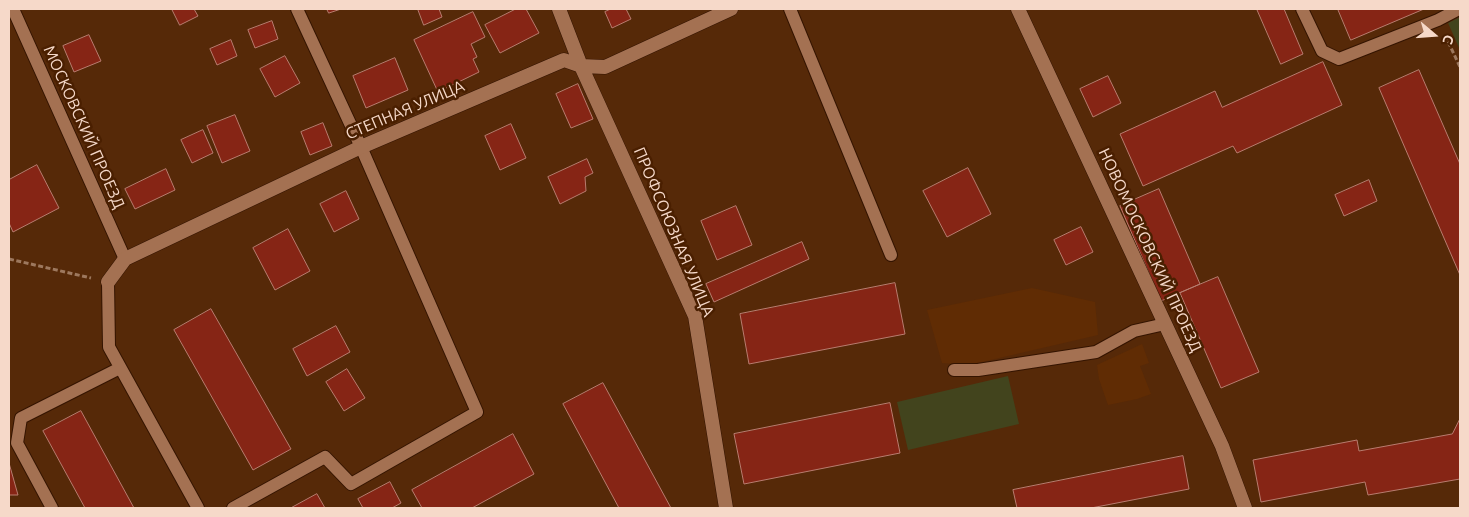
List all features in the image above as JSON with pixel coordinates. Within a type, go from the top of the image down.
[{"type":"street","name":"ПРОФСОЮЗНАЯ УЛИЦА","points":[[559,9],[582,66],[695,316],[726,508]]},
{"type":"street","name":"СТЕПНАЯ УЛИЦА","points":[[108,282],[125,259],[361,147],[564,60],[582,66],[605,67],[731,9]]},
{"type":"street","name":"НОВОМОСКОВСКИЙ ПРОЕЗД","points":[[1018,9],[1222,446],[1245,508]]},
{"type":"lane","name":"МОСКОВСКИЙ ПРОЕЗД","points":[[13,9],[125,259]]},
{"type":"lane","points":[[233,508],[325,457],[351,484],[477,412],[361,147],[297,9]]},
{"type":"lane","points":[[790,9],[891,255]]},
{"type":"lane","points":[[1302,9],[1322,51],[1339,60],[1438,20],[1459,9]]},
{"type":"lane","points":[[108,282],[109,347],[198,508]]},
{"type":"lane","points":[[954,370],[978,370],[1096,352],[1134,331],[1165,324]]},
{"type":"lane","points":[[52,508],[17,443],[20,418],[120,368]]},
{"type":"path","points":[[1438,20],[1460,67]]},
{"type":"path","points":[[9,259],[108,282]]},
{"type":"shaded area","points":[[1032,288],[1095,302],[1098,335],[969,365],[942,363],[927,310]]},
{"type":"shaded area","points":[[1142,344],[1149,363],[1140,366],[1151,394],[1108,405],[1099,379],[1097,365]]},
{"type":"green space","points":[[1460,17],[1460,50],[1448,23]]},
{"type":"green space","points":[[1008,376],[1019,424],[908,450],[897,402]]},
{"type":"building","points":[[172,9],[194,9],[198,16],[180,25]]},
{"type":"building","points":[[327,9],[341,9],[329,13]]},
{"type":"building","points":[[418,9],[439,9],[442,17],[424,25]]},
{"type":"building","points":[[516,9],[526,9],[539,33],[500,53],[485,25]]},
{"type":"building","points":[[611,9],[626,9],[631,19],[612,28],[605,12]]},
{"type":"building","points":[[1257,9],[1284,9],[1303,54],[1281,64]]},
{"type":"building","points":[[1338,9],[1424,9],[1351,40]]},
{"type":"building","points":[[473,12],[485,37],[471,44],[477,57],[473,59],[479,72],[438,92],[414,40]]},
{"type":"building","points":[[272,21],[278,39],[255,48],[248,30]]},
{"type":"building","points":[[89,35],[101,61],[74,72],[63,46]]},
{"type":"building","points":[[231,40],[237,56],[217,65],[210,49]]},
{"type":"building","points":[[285,56],[300,83],[275,97],[260,69]]},
{"type":"building","points":[[395,58],[408,90],[366,108],[353,76]]},
{"type":"building","points":[[1323,62],[1342,105],[1237,153],[1233,146],[1143,186],[1120,134],[1215,91],[1222,107]]},
{"type":"building","points":[[1419,70],[1460,164],[1460,275],[1379,88]]},
{"type":"building","points":[[1108,76],[1121,103],[1093,117],[1080,89]]},
{"type":"building","points":[[578,84],[593,119],[571,128],[556,94]]},
{"type":"building","points":[[235,115],[250,151],[222,163],[207,126]]},
{"type":"building","points":[[323,123],[332,146],[310,155],[301,132]]},
{"type":"building","points":[[511,124],[526,158],[500,170],[485,136]]},
{"type":"building","points":[[203,130],[213,153],[192,163],[181,140]]},
{"type":"building","points":[[587,159],[593,173],[585,177],[586,191],[560,204],[548,177]]},
{"type":"building","points":[[37,165],[59,208],[13,232],[9,223],[9,180]]},
{"type":"building","points":[[968,168],[991,214],[947,237],[923,191]]},
{"type":"building","points":[[166,169],[175,190],[135,209],[125,189]]},
{"type":"building","points":[[1369,180],[1377,201],[1344,216],[1335,195]]},
{"type":"building","points":[[1159,189],[1200,284],[1161,301],[1120,206]]},
{"type":"building","points":[[346,191],[359,219],[334,232],[320,204]]},
{"type":"building","points":[[736,206],[752,245],[717,260],[701,221]]},
{"type":"building","points":[[1081,227],[1093,252],[1066,265],[1054,240]]},
{"type":"building","points":[[288,229],[310,271],[275,290],[253,248]]},
{"type":"building","points":[[802,242],[809,259],[714,302],[706,284]]},
{"type":"building","points":[[1218,277],[1259,372],[1221,388],[1180,293]]},
{"type":"building","points":[[895,283],[905,334],[749,364],[740,314]]},
{"type":"building","points":[[211,309],[291,449],[253,470],[174,330]]},
{"type":"building","points":[[336,326],[350,352],[307,376],[293,349]]},
{"type":"building","points":[[347,369],[365,398],[344,411],[326,382]]},
{"type":"building","points":[[603,383],[671,508],[619,508],[563,404]]},
{"type":"building","points":[[890,403],[900,453],[744,484],[734,434]]},
{"type":"building","points":[[81,411],[134,508],[85,508],[43,431]]},
{"type":"building","points":[[1460,419],[1460,479],[1368,495],[1365,482],[1261,502],[1253,460],[1357,440],[1359,451],[1452,434]]},
{"type":"building","points":[[513,434],[534,474],[472,508],[422,508],[412,490]]},
{"type":"building","points":[[1183,456],[1189,489],[1091,508],[1017,508],[1013,490]]},
{"type":"building","points":[[9,463],[18,495],[9,495]]},
{"type":"building","points":[[390,482],[401,503],[392,508],[363,508],[358,499]]},
{"type":"building","points":[[317,494],[325,508],[291,508]]}]
